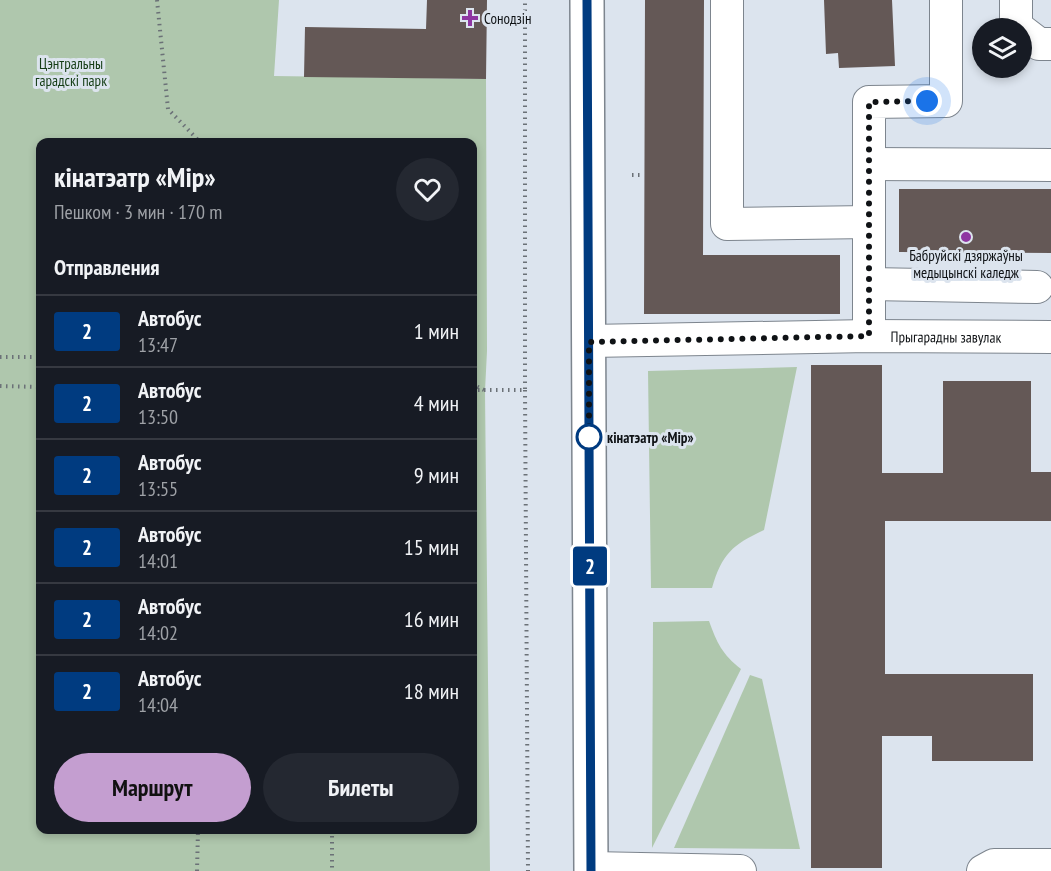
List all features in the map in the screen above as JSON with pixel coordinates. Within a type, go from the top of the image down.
[{"type":"main road","points":[[587,0],[591,870]]},
{"type":"street","points":[[727,0],[727,224],[869,222]]},
{"type":"street","points":[[869,336],[869,102],[946,101],[946,0]]},
{"type":"street","points":[[1016,0],[1016,18]]},
{"type":"street","points":[[1032,39],[1039,44],[1051,44]]},
{"type":"street","points":[[869,164],[1051,165]]},
{"type":"street","points":[[870,284],[1037,287]]},
{"type":"street","name":"Прыгарадны завулак","points":[[589,342],[869,336],[1051,337]]},
{"type":"street","points":[[983,871],[994,865],[1051,865]]},
{"type":"street","points":[[591,870],[740,871]]},
{"type":"path","points":[[157,0],[168,109],[196,138]]},
{"type":"path","points":[[525,0],[528,871]]},
{"type":"path","points":[[632,175],[644,176]]},
{"type":"path","points":[[0,357],[36,357]]},
{"type":"path","points":[[0,386],[36,387]]},
{"type":"path","points":[[477,386],[485,390]]},
{"type":"path","points":[[477,390],[525,390]]},
{"type":"path","points":[[196,870],[198,834]]},
{"type":"path","points":[[332,834],[332,871]]},
{"type":"green space","name":"Цэнтральны гарадскі парк","points":[[0,0],[279,0],[274,76],[486,79],[487,351],[485,391],[490,871],[0,871]]},
{"type":"green space","points":[[797,367],[764,530],[730,552],[720,567],[712,588],[651,588],[648,371]]},
{"type":"green space","points":[[709,621],[721,648],[741,669],[652,848],[653,622]]},
{"type":"green space","points":[[750,675],[762,679],[800,849],[674,848]]},
{"type":"building","points":[[427,0],[487,0],[486,79],[304,77],[305,27],[426,29]]},
{"type":"building","points":[[645,0],[704,0],[703,255],[840,255],[840,314],[644,314]]},
{"type":"building","points":[[824,0],[892,0],[895,66],[839,68],[838,53],[826,54]]},
{"type":"building","points":[[899,189],[1051,189],[1051,253],[899,252]]},
{"type":"building","points":[[811,365],[882,365],[882,473],[943,473],[943,381],[1031,381],[1031,472],[1051,472],[1051,521],[885,521],[885,674],[1033,674],[1033,761],[932,761],[932,736],[882,736],[882,868],[811,868]]},
{"type":"bus line","name":"2","points":[[587,0],[591,871]]},
{"type":"place","name":"Сонодзін","points":[[470,18]]},
{"type":"place","name":"Бабруйскі дзяржаўны медыцынскі каледж","points":[[966,237]]},
{"type":"place","name":"кінатэатр «Мір»","points":[[589,437]]},
{"type":"route","points":[[589,437],[589,342],[630,339],[869,336],[869,102],[927,101]]}]
